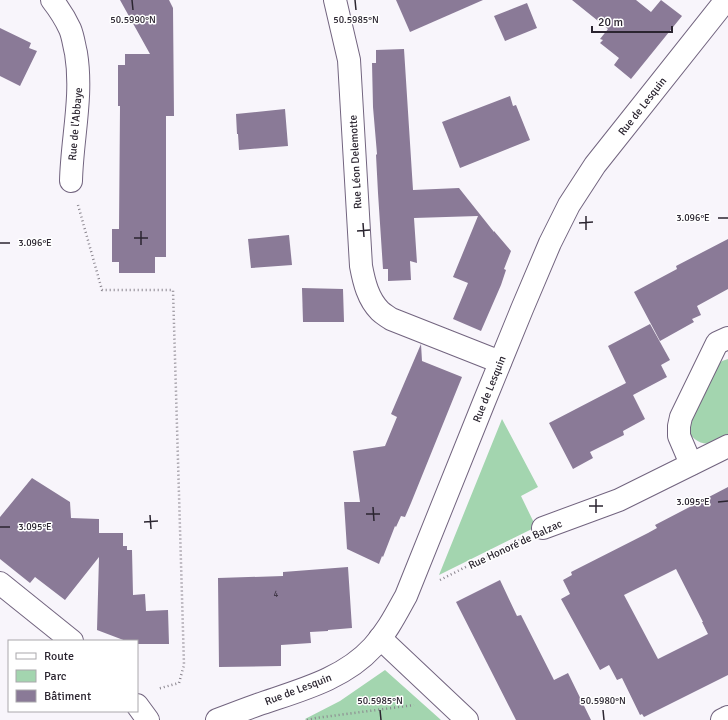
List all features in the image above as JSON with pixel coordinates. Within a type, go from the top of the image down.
[{"type":"street","name":"Rue de l'Abbaye","points":[[52,0],[60,10],[70,30],[74,41],[78,69],[79,91],[72,159],[72,182]]},
{"type":"street","name":"Rue Léon Delemotte","points":[[335,0],[349,60],[361,266],[364,283],[370,298],[380,311],[391,319],[500,362]]},
{"type":"street","name":"Rue de Lesquin","points":[[217,720],[320,683],[344,670],[360,659],[380,638],[406,596],[500,362],[550,243],[569,205],[595,166],[726,0]]},
{"type":"street","points":[[691,464],[679,436],[681,416],[717,343],[728,338]]},
{"type":"street","name":"Rue Honoré de Balzac","points":[[543,528],[619,500],[728,446]]},
{"type":"street","points":[[0,583],[71,640]]},
{"type":"street","points":[[380,638],[467,720]]},
{"type":"street","points":[[144,698],[148,720]]},
{"type":"street","points":[[722,720],[728,717]]},
{"type":"path","points":[[72,182],[102,290],[173,290],[184,665],[180,683],[144,698]]},
{"type":"path","name":"Rue Honoré de Balzac","points":[[406,596],[543,528]]},
{"type":"path","points":[[307,720],[446,701]]},
{"type":"green space","points":[[728,359],[728,435],[708,444],[700,442],[689,432],[689,423],[716,368],[722,361]]},
{"type":"green space","points":[[502,419],[538,487],[521,496],[536,527],[439,575]]},
{"type":"green space","points":[[385,670],[441,720],[305,719],[340,701]]},
{"type":"building","points":[[120,0],[169,0],[173,8],[174,116],[166,116],[166,257],[155,257],[155,273],[119,273],[119,262],[112,262],[112,229],[119,229],[120,106],[118,106],[118,65],[125,65],[125,54],[150,54]]},
{"type":"building","points":[[396,0],[483,0],[410,32]]},
{"type":"building","points":[[572,0],[636,0],[651,12],[661,0],[682,16],[631,79],[614,65],[619,58],[600,43],[603,40],[600,39],[608,29]]},
{"type":"building","points":[[527,3],[537,28],[505,41],[494,16]]},
{"type":"building","points":[[0,28],[31,43],[29,48],[37,51],[20,86],[0,76]]},
{"type":"building","points":[[404,49],[413,190],[459,188],[511,251],[504,269],[506,270],[501,285],[481,331],[453,319],[468,283],[453,277],[478,216],[414,218],[417,263],[410,261],[411,280],[388,281],[388,269],[383,269],[373,107],[372,63],[376,63],[376,50]]},
{"type":"building","points":[[510,96],[513,106],[516,105],[530,140],[460,168],[442,122]]},
{"type":"building","points":[[285,109],[288,146],[239,150],[236,114]]},
{"type":"building","points":[[289,235],[292,265],[251,268],[248,239]]},
{"type":"building","points":[[728,239],[728,289],[697,306],[701,315],[692,319],[694,322],[660,341],[634,292],[677,269],[676,266]]},
{"type":"building","points":[[302,288],[343,289],[344,322],[303,322]]},
{"type":"building","points":[[650,324],[670,360],[661,365],[667,377],[633,395],[645,419],[623,431],[624,435],[590,452],[593,458],[573,469],[549,423],[626,383],[608,346]]},
{"type":"building","points":[[421,344],[422,361],[462,377],[405,517],[401,516],[396,527],[395,526],[379,564],[347,549],[344,502],[360,502],[353,451],[385,446],[397,417],[391,414]]},
{"type":"building","points":[[32,478],[70,502],[71,518],[99,519],[99,533],[123,533],[123,546],[127,546],[127,550],[132,550],[133,595],[145,594],[146,611],[168,610],[169,644],[138,644],[138,640],[123,640],[97,630],[99,557],[65,600],[35,577],[30,583],[0,559],[0,517]]},
{"type":"building","points":[[728,487],[728,675],[644,717],[642,714],[640,715],[622,678],[617,680],[609,665],[600,670],[561,599],[570,594],[563,580],[572,575],[571,572],[657,528],[655,525]],"holes":[[[676,569],[708,634],[658,659],[624,595]]]},
{"type":"building","points":[[348,567],[352,628],[310,632],[311,643],[281,645],[281,666],[219,667],[218,578],[283,576],[283,572]]},
{"type":"building","points":[[500,580],[517,616],[521,615],[554,680],[568,673],[591,720],[516,720],[456,602]]}]
